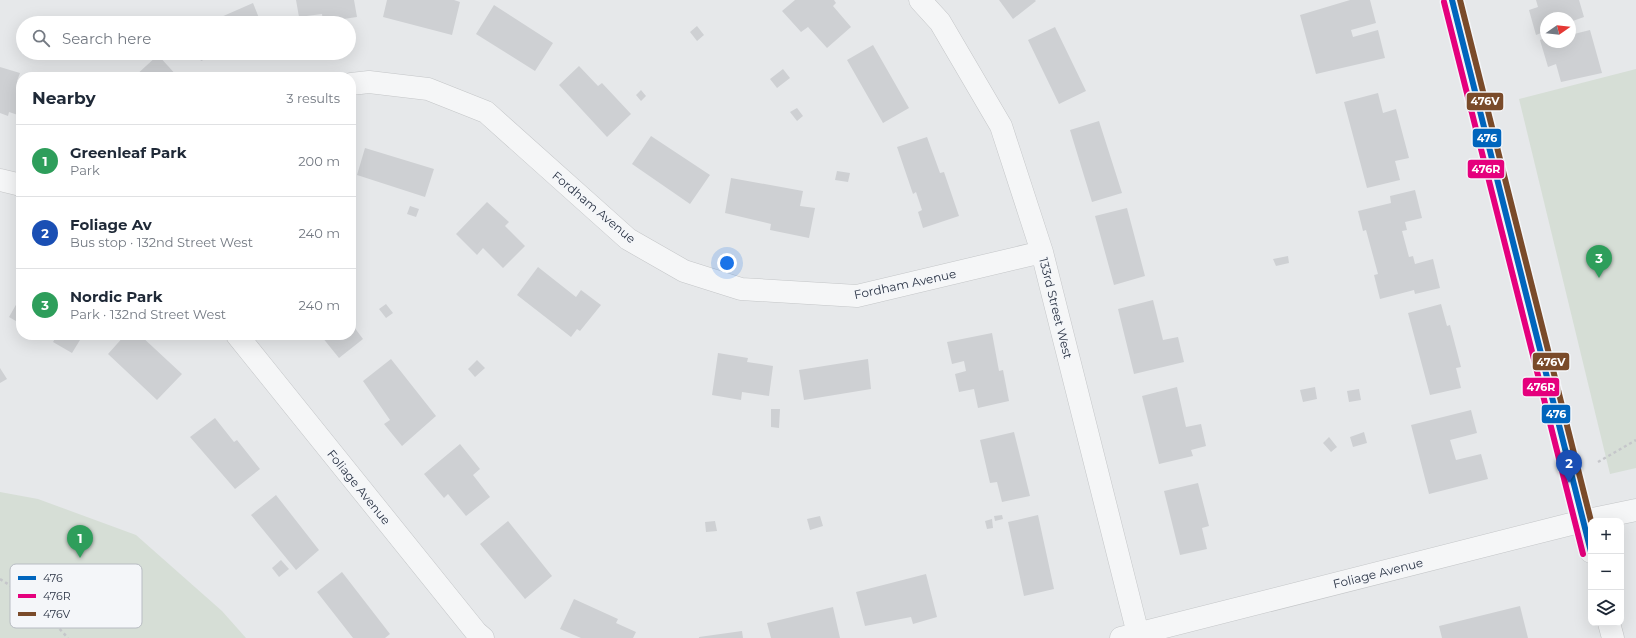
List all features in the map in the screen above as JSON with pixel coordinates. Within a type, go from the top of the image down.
[{"type":"street","name":"133rd Street West","points":[[920,0],[940,22],[1001,126],[1042,252],[1133,637]]},
{"type":"street","points":[[1452,0],[1588,541]]},
{"type":"street","name":"Fordham Avenue","points":[[356,83],[369,82],[428,89],[486,112],[628,239],[684,271],[741,289],[857,296],[1042,252]]},
{"type":"street","points":[[0,180],[16,184]]},
{"type":"street","name":"Foliage Avenue","points":[[241,340],[476,632],[483,638]]},
{"type":"street","name":"Foliage Avenue","points":[[1133,637],[1583,522],[1636,510]]},
{"type":"street","points":[[1610,626],[1613,638]]},
{"type":"path","points":[[1598,462],[1636,440]]},
{"type":"path","points":[[0,579],[10,585]]},
{"type":"path","points":[[59,628],[68,638]]},
{"type":"shaded area","points":[[1636,69],[1636,468],[1610,474],[1519,99]]},
{"type":"shaded area","points":[[0,492],[38,499],[136,535],[222,611],[246,638],[0,638]]},
{"type":"building","points":[[296,0],[354,0],[357,17],[322,16],[322,14],[299,16]]},
{"type":"building","points":[[387,0],[454,0],[460,2],[452,35],[383,17]]},
{"type":"building","points":[[795,0],[834,0],[836,3],[833,6],[851,27],[827,48],[808,27],[801,32],[782,11]]},
{"type":"building","points":[[999,0],[1035,0],[1036,1],[1013,19]]},
{"type":"building","points":[[1350,0],[1370,0],[1376,23],[1351,30],[1353,37],[1378,30],[1385,58],[1316,74],[1300,15]]},
{"type":"building","points":[[1536,0],[1579,0],[1584,17],[1576,20],[1576,12],[1540,12],[1540,33],[1536,35],[1529,10],[1538,7]]},
{"type":"building","points":[[253,3],[258,16],[223,16]]},
{"type":"building","points":[[494,5],[553,43],[535,71],[476,34]]},
{"type":"building","points":[[697,26],[704,35],[697,41],[690,32]]},
{"type":"building","points":[[1055,27],[1086,91],[1059,104],[1028,40]]},
{"type":"building","points":[[1590,30],[1602,73],[1561,82],[1556,64],[1548,67],[1542,48],[1576,48],[1576,34]]},
{"type":"building","points":[[873,45],[909,108],[883,123],[847,60]]},
{"type":"building","points":[[153,60],[163,60],[173,72],[139,72]]},
{"type":"building","points":[[579,66],[598,86],[602,83],[631,114],[607,137],[559,85]]},
{"type":"building","points":[[0,67],[17,72],[16,114],[9,112],[8,116],[0,113]]},
{"type":"building","points":[[783,69],[790,78],[777,88],[770,79]]},
{"type":"building","points":[[641,90],[646,96],[641,101],[636,95]]},
{"type":"building","points":[[1378,93],[1383,113],[1396,109],[1409,158],[1395,161],[1400,180],[1367,188],[1344,102]]},
{"type":"building","points":[[797,108],[803,116],[797,121],[790,112]]},
{"type":"building","points":[[1099,121],[1122,193],[1092,202],[1070,130]]},
{"type":"building","points":[[651,136],[710,175],[690,204],[632,164]]},
{"type":"building","points":[[927,137],[940,173],[944,172],[959,216],[923,228],[918,212],[922,210],[916,192],[913,194],[897,147]]},
{"type":"building","points":[[365,148],[434,169],[425,197],[357,175]]},
{"type":"building","points":[[837,171],[850,173],[848,182],[835,180]]},
{"type":"building","points":[[731,178],[803,191],[800,206],[815,208],[809,238],[770,230],[771,224],[725,213]]},
{"type":"building","points":[[1415,190],[1422,218],[1405,222],[1407,230],[1402,231],[1409,257],[1413,256],[1415,264],[1433,259],[1440,288],[1415,294],[1414,290],[1380,299],[1374,275],[1378,274],[1366,230],[1363,231],[1358,211],[1391,203],[1390,196]]},
{"type":"building","points":[[487,202],[509,222],[505,226],[525,246],[503,268],[483,248],[477,255],[456,234]]},
{"type":"building","points":[[410,206],[419,209],[416,217],[407,214]]},
{"type":"building","points":[[1127,208],[1145,276],[1114,285],[1095,216]]},
{"type":"building","points":[[1288,256],[1289,263],[1276,266],[1273,259]]},
{"type":"building","points":[[538,267],[576,297],[581,290],[601,305],[580,331],[577,329],[571,337],[517,295]]},
{"type":"building","points":[[1153,300],[1163,340],[1178,337],[1184,362],[1134,374],[1118,309]]},
{"type":"building","points":[[386,304],[393,313],[386,318],[379,309]]},
{"type":"building","points":[[1441,304],[1447,326],[1450,325],[1461,367],[1456,368],[1461,388],[1430,395],[1408,313]]},
{"type":"building","points":[[16,305],[16,321],[9,317]]},
{"type":"building","points":[[356,330],[363,339],[339,358],[324,340],[356,340]]},
{"type":"building","points":[[992,333],[999,371],[1003,370],[1009,401],[978,408],[974,389],[959,392],[955,374],[966,371],[964,361],[952,364],[947,342]]},
{"type":"building","points":[[54,340],[80,340],[72,353],[53,342]]},
{"type":"building","points":[[121,340],[145,340],[182,374],[157,400],[108,354]]},
{"type":"building","points":[[718,353],[748,358],[747,362],[773,366],[769,396],[742,392],[741,400],[712,395]]},
{"type":"building","points":[[391,359],[436,416],[402,446],[384,424],[390,420],[363,381]]},
{"type":"building","points":[[868,359],[871,389],[804,400],[799,370]]},
{"type":"building","points":[[477,360],[485,368],[475,377],[468,369]]},
{"type":"building","points":[[0,368],[7,379],[0,383]]},
{"type":"building","points":[[1177,387],[1186,427],[1201,424],[1206,446],[1191,450],[1193,456],[1159,464],[1142,396]]},
{"type":"building","points":[[1315,387],[1317,399],[1303,402],[1300,390]]},
{"type":"building","points":[[1359,389],[1361,400],[1349,402],[1347,391]]},
{"type":"building","points":[[771,409],[780,409],[779,428],[771,427]]},
{"type":"building","points":[[1471,410],[1477,433],[1450,440],[1456,460],[1481,454],[1488,479],[1429,494],[1411,425]]},
{"type":"building","points":[[215,418],[234,442],[237,440],[260,469],[235,489],[190,437]]},
{"type":"building","points":[[1014,432],[1030,496],[1002,502],[997,482],[990,483],[980,440]]},
{"type":"building","points":[[1364,432],[1367,443],[1353,447],[1350,437]]},
{"type":"building","points":[[1329,437],[1337,447],[1331,452],[1323,443]]},
{"type":"building","points":[[460,444],[480,469],[473,475],[490,497],[466,516],[448,494],[444,498],[424,474]]},
{"type":"building","points":[[1198,483],[1209,526],[1202,528],[1207,549],[1180,555],[1164,491]]},
{"type":"building","points":[[276,495],[319,550],[296,570],[251,515]]},
{"type":"building","points":[[1002,515],[1003,519],[995,521],[994,516]]},
{"type":"building","points":[[1038,515],[1054,589],[1024,596],[1008,522]]},
{"type":"building","points":[[820,516],[823,526],[810,530],[807,519]]},
{"type":"building","points":[[992,519],[993,528],[987,529],[985,521]]},
{"type":"building","points":[[508,521],[552,576],[525,599],[480,544]]},
{"type":"building","points":[[715,521],[717,531],[706,532],[705,522]]},
{"type":"building","points":[[281,560],[289,569],[279,577],[272,568]]},
{"type":"building","points":[[342,572],[390,634],[385,638],[353,638],[317,592]]},
{"type":"building","points":[[926,574],[937,617],[913,624],[911,617],[865,626],[856,592]]},
{"type":"building","points":[[574,599],[618,619],[616,623],[636,632],[633,638],[581,638],[560,629]]},
{"type":"building","points":[[1520,606],[1528,638],[1442,638],[1439,626]]},
{"type":"building","points":[[833,607],[840,638],[771,638],[767,623]]},
{"type":"building","points":[[742,631],[743,638],[699,638],[699,637]]},
{"type":"transit line","name":"476","points":[[1452,0],[1588,540]]},
{"type":"transit line","name":"476V","points":[[1460,0],[1590,518]]},
{"type":"transit line","name":"476R","points":[[1444,2],[1583,554]]},
{"type":"place","name":"Nordic Park","points":[[1599,278]]},
{"type":"place","name":"Foliage Av","points":[[1569,483]]},
{"type":"place","name":"Greenleaf Park","points":[[80,558]]}]
